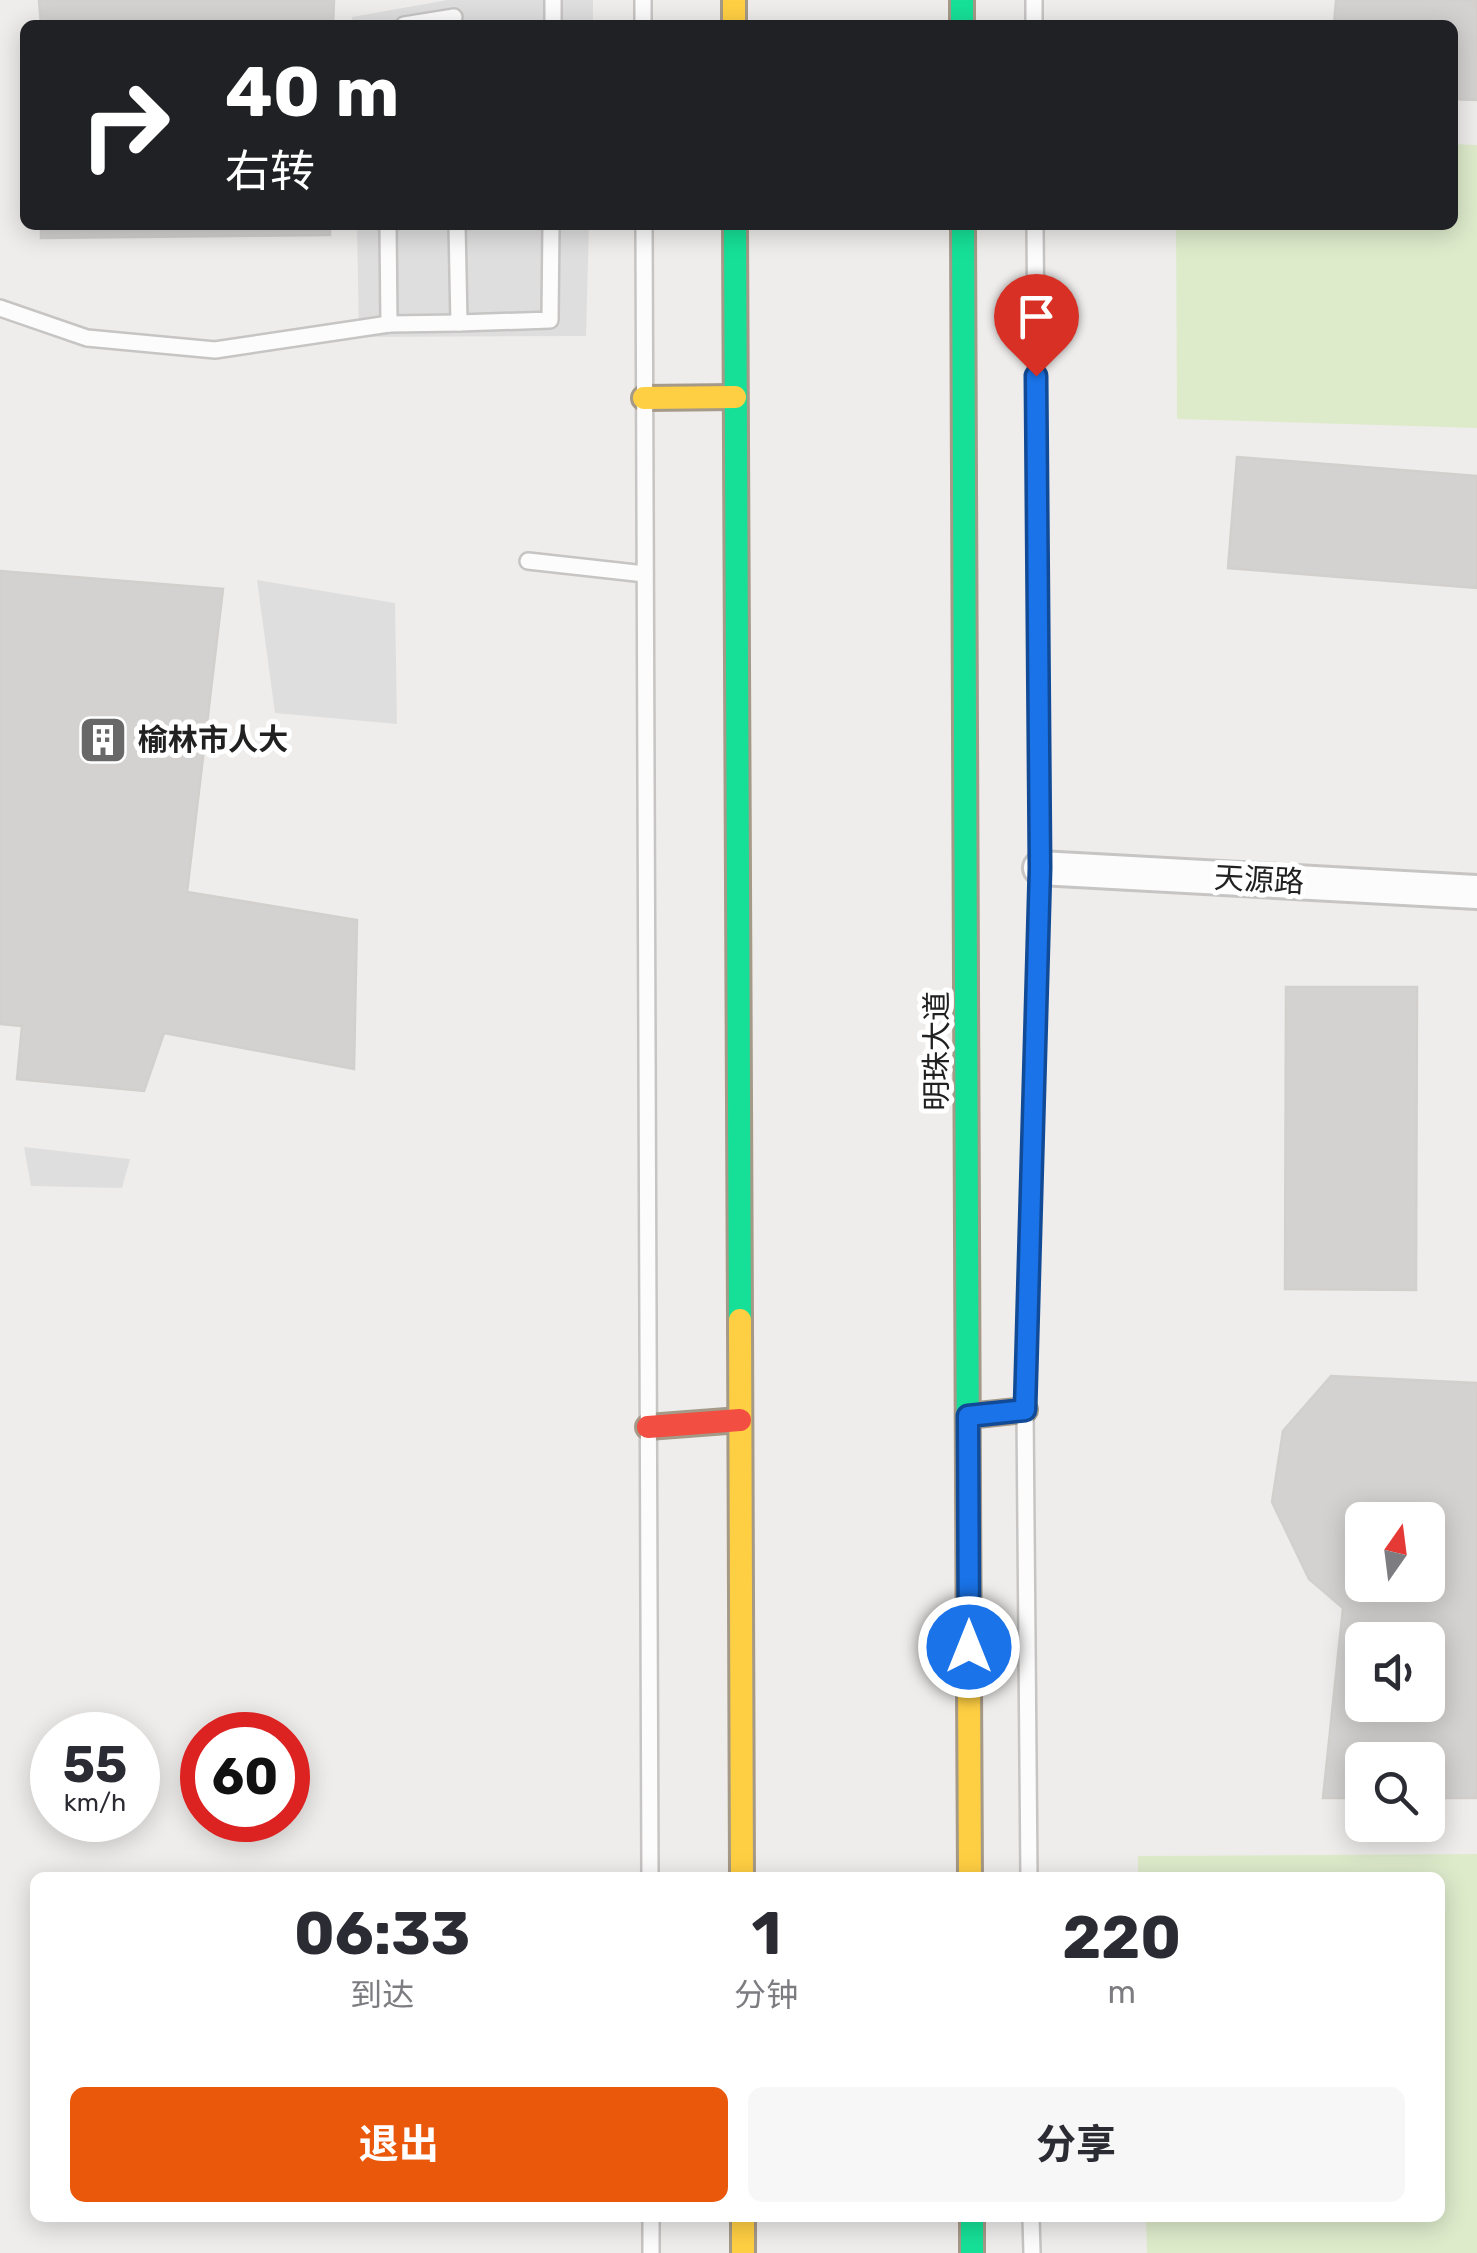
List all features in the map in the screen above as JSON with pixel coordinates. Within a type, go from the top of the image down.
[{"type":"main road","points":[[735,230],[742,1872]]},
{"type":"main road","name":"明珠大道","points":[[963,230],[970,1872]]},
{"type":"main road","points":[[644,398],[736,397]]},
{"type":"main road","points":[[968,1416],[1025,1410]]},
{"type":"main road","points":[[648,1427],[740,1420]]},
{"type":"main road","points":[[743,2222],[743,2253]]},
{"type":"main road","points":[[972,2222],[972,2253]]},
{"type":"street","name":"天源路","points":[[1040,868],[1477,892]]},
{"type":"lane","points":[[427,20],[454,14]]},
{"type":"lane","points":[[388,230],[389,324]]},
{"type":"lane","points":[[457,230],[459,323]]},
{"type":"lane","points":[[0,308],[87,338],[215,350],[389,324],[550,320],[551,230]]},
{"type":"lane","points":[[644,230],[650,1872]]},
{"type":"lane","points":[[1029,1872],[1025,1410],[1040,868],[1036,230]]},
{"type":"lane","points":[[528,561],[645,574]]},
{"type":"lane","points":[[651,2222],[651,2253]]},
{"type":"lane","points":[[1032,2222],[1032,2253]]},
{"type":"green space","points":[[1458,144],[1477,145],[1477,428],[1177,419],[1176,230],[1458,230]]},
{"type":"green space","points":[[1477,1854],[1477,2253],[1147,2253],[1146,2222],[1445,2222],[1445,1872],[1138,1872],[1138,1856]]},
{"type":"shaded area","points":[[448,0],[593,0],[593,20],[352,17]]},
{"type":"shaded area","points":[[357,230],[589,230],[586,336],[359,337]]},
{"type":"shaded area","points":[[257,580],[395,603],[397,724],[275,713]]},
{"type":"shaded area","points":[[24,1147],[130,1159],[122,1188],[31,1186]]},
{"type":"building","points":[[39,0],[334,0],[333,20],[41,20]]},
{"type":"building","points":[[1336,0],[1477,0],[1477,100],[1458,99],[1458,20],[1334,20]]},
{"type":"building","points":[[41,230],[330,230],[330,235],[41,238]]},
{"type":"building","points":[[1237,457],[1477,476],[1477,588],[1228,568]]},
{"type":"building","name":"榆林市人大","points":[[0,571],[223,589],[187,892],[357,920],[354,1069],[164,1033],[144,1091],[17,1079],[22,1026],[0,1024]]},
{"type":"building","points":[[1286,987],[1417,987],[1416,1290],[1285,1289]]},
{"type":"building","points":[[1331,1376],[1477,1383],[1477,1798],[1445,1798],[1445,1742],[1345,1742],[1345,1798],[1323,1798],[1343,1608],[1309,1579],[1272,1502],[1283,1431]]},
{"type":"traffic: fast","points":[[962,0],[962,20]]},
{"type":"traffic: fast","points":[[735,230],[740,1320]]},
{"type":"traffic: fast","points":[[963,230],[968,1488]]},
{"type":"traffic: fast","points":[[972,2222],[972,2253]]},
{"type":"traffic: slow","points":[[734,0],[734,20]]},
{"type":"traffic: slow","points":[[644,398],[735,397]]},
{"type":"traffic: slow","points":[[740,1320],[742,1872]]},
{"type":"traffic: slow","points":[[968,1416],[1025,1410]]},
{"type":"traffic: slow","points":[[968,1488],[970,1872]]},
{"type":"traffic: slow","points":[[743,2222],[743,2253]]},
{"type":"traffic: jam","points":[[648,1427],[740,1420]]},
{"type":"place","name":"榆林市人大","points":[[103,740]]},
{"type":"route","points":[[969,1647],[968,1416],[1025,1410],[1040,868],[1036,376]]}]
